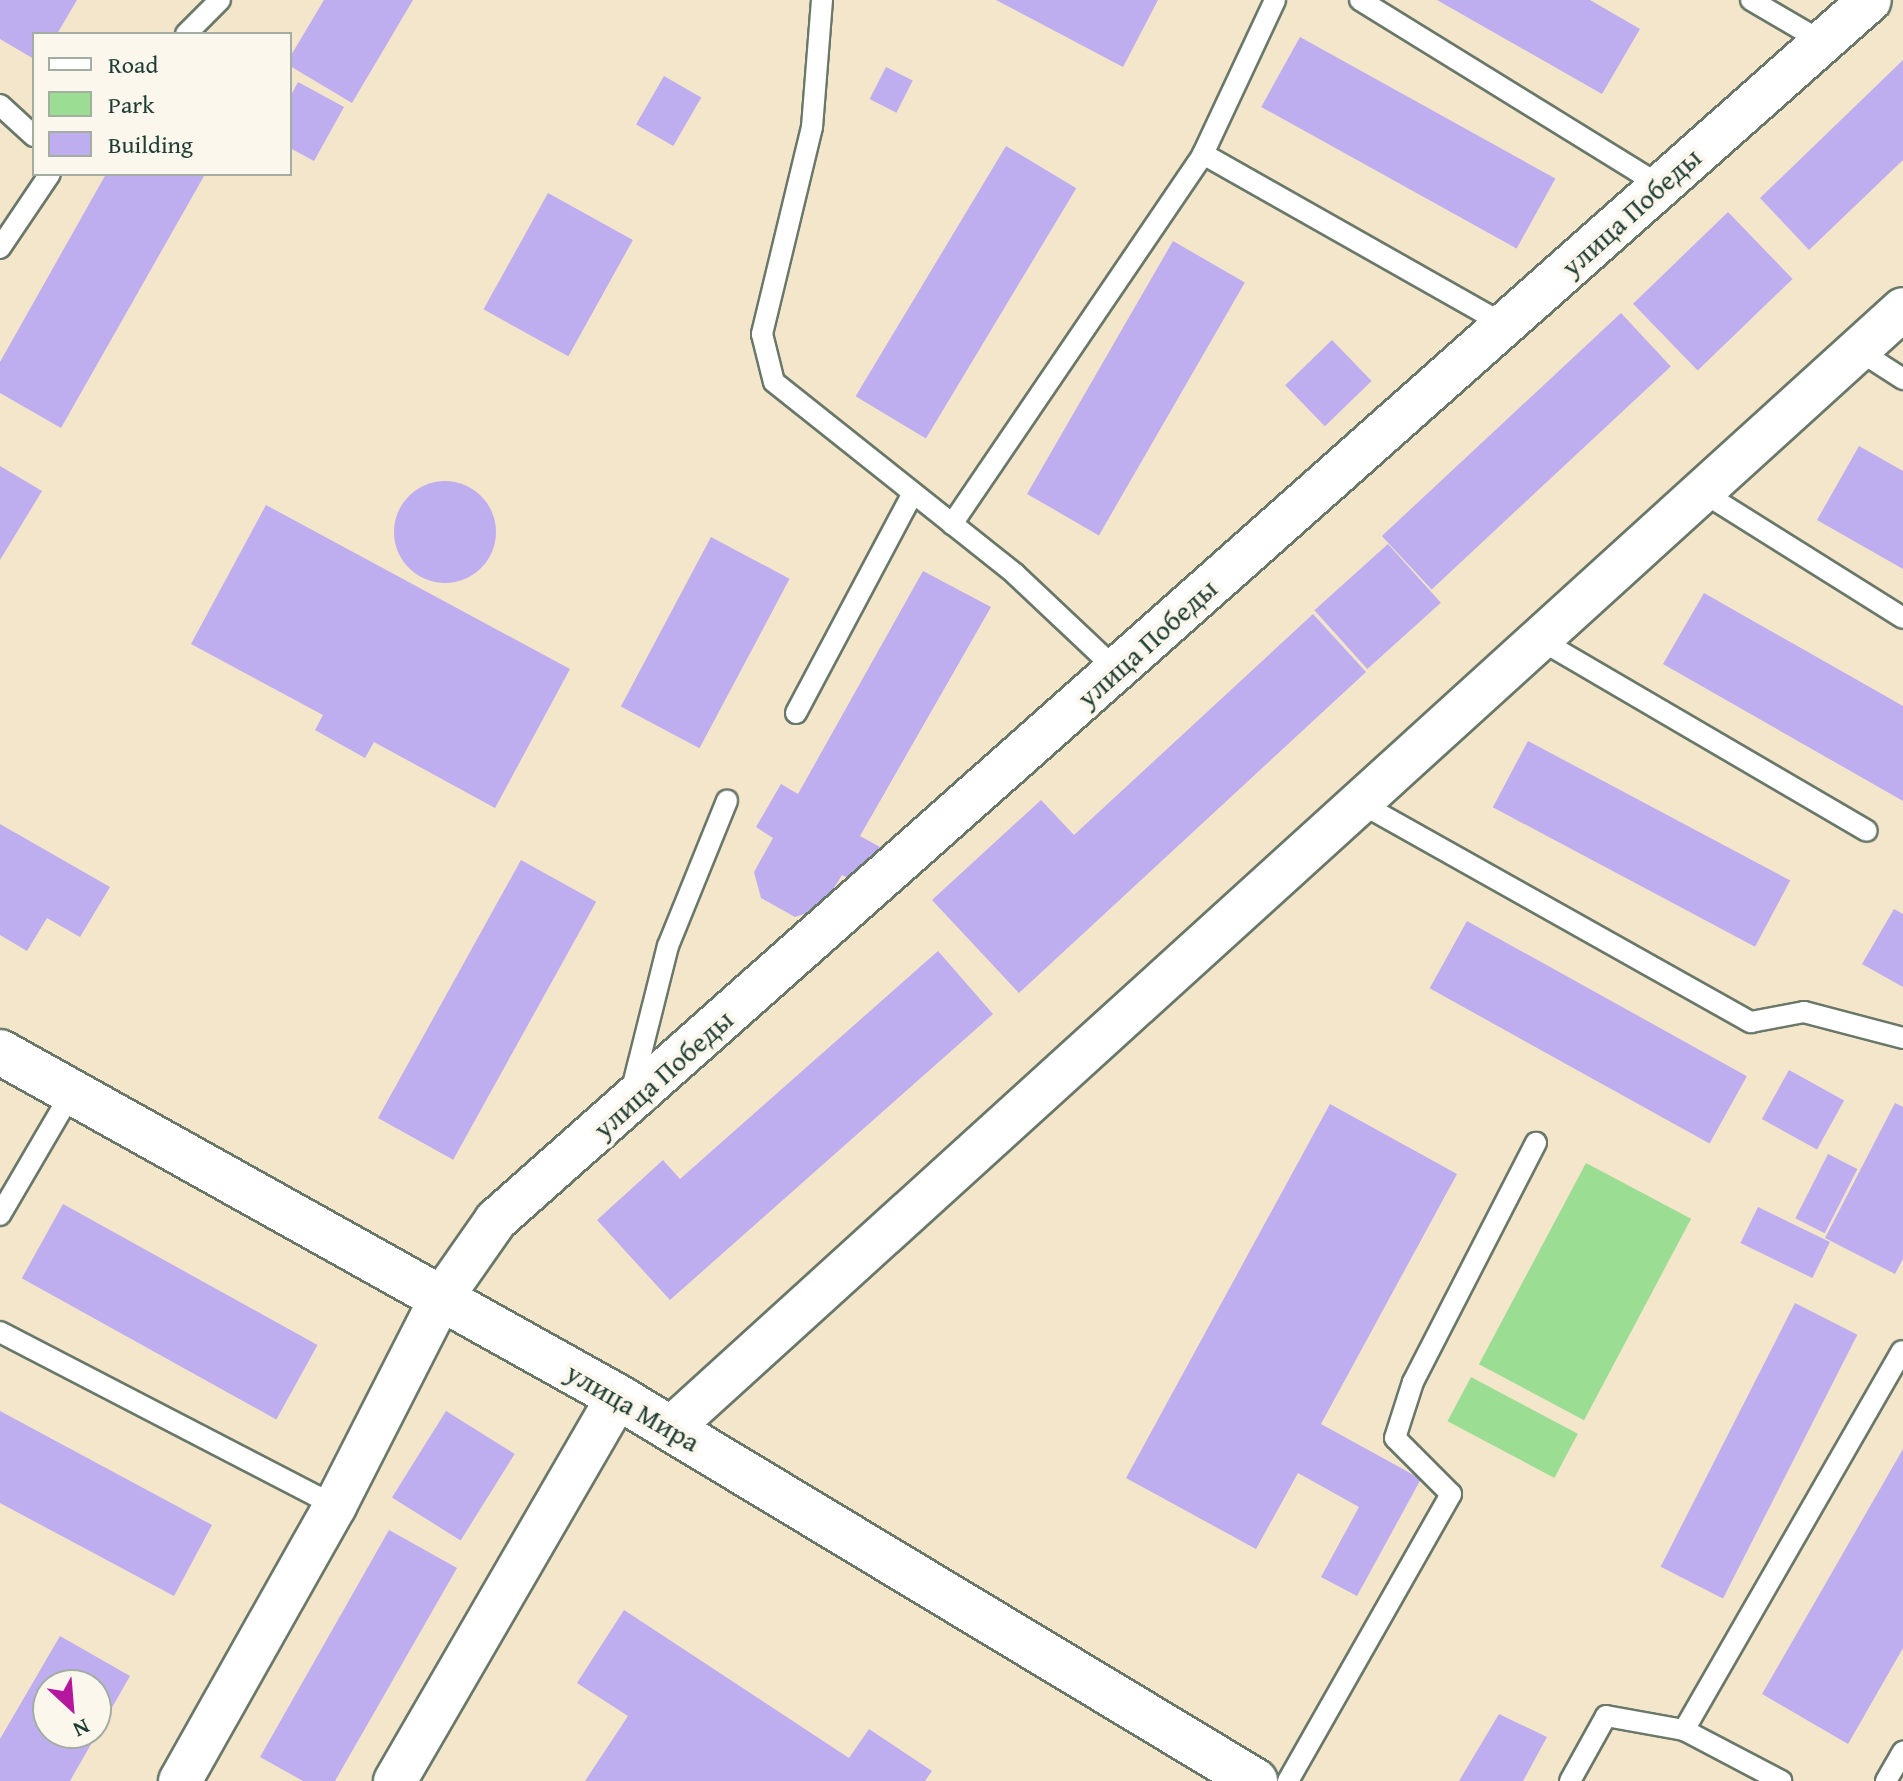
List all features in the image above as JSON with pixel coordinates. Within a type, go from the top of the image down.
[{"type":"street","name":"улица Победы","points":[[180,1781],[335,1506],[440,1300],[496,1220],[1870,0]]},
{"type":"street","points":[[671,1428],[1542,641],[1903,309]]},
{"type":"street","name":"улица Мира","points":[[0,1052],[618,1397],[1255,1781]]},
{"type":"street","points":[[395,1781],[618,1397]]},
{"type":"lane","points":[[188,32],[220,0]]},
{"type":"lane","points":[[822,0],[812,127],[762,334],[774,382],[1015,574],[1117,670]]},
{"type":"lane","points":[[952,524],[1203,154],[1275,0]]},
{"type":"lane","points":[[1360,0],[1661,186]]},
{"type":"lane","points":[[1751,0],[1823,42]]},
{"type":"lane","points":[[0,105],[32,134]]},
{"type":"lane","points":[[1203,154],[1505,325]]},
{"type":"lane","points":[[0,248],[49,176]]},
{"type":"lane","points":[[1858,350],[1903,379]]},
{"type":"lane","points":[[796,713],[913,493]]},
{"type":"lane","points":[[1704,493],[1903,618]]},
{"type":"lane","points":[[1542,641],[1867,831]]},
{"type":"lane","points":[[628,1106],[668,946],[727,801]]},
{"type":"lane","points":[[1362,804],[1751,1022],[1804,1012],[1903,1038]]},
{"type":"lane","points":[[0,1215],[72,1092]]},
{"type":"lane","points":[[1288,1781],[1451,1494],[1395,1438],[1413,1382],[1536,1143]]},
{"type":"lane","points":[[0,1332],[335,1506]]},
{"type":"lane","points":[[1684,1730],[1902,1351]]},
{"type":"lane","points":[[1570,1781],[1606,1716],[1684,1730],[1781,1781]]},
{"type":"lane","points":[[1886,1781],[1903,1752]]},
{"type":"green space","points":[[1586,1163],[1691,1219],[1584,1420],[1479,1364]]},
{"type":"green space","points":[[1471,1377],[1578,1434],[1554,1478],[1448,1421]]},
{"type":"building","points":[[0,0],[77,0],[58,32],[32,32],[32,58],[0,39]]},
{"type":"building","points":[[324,0],[413,0],[352,103],[292,67],[292,54]]},
{"type":"building","points":[[996,0],[1158,0],[1123,67]]},
{"type":"building","points":[[1437,0],[1590,0],[1640,29],[1602,94]]},
{"type":"building","points":[[1300,37],[1555,179],[1517,249],[1261,107]]},
{"type":"building","points":[[1903,60],[1903,160],[1809,250],[1760,198]]},
{"type":"building","points":[[886,67],[913,81],[896,113],[870,99]]},
{"type":"building","points":[[664,76],[701,98],[673,146],[636,124]]},
{"type":"building","points":[[298,82],[344,107],[314,161],[292,149],[292,93]]},
{"type":"building","points":[[1006,146],[1076,188],[926,439],[856,396]]},
{"type":"building","points":[[105,176],[204,176],[61,428],[0,393],[0,362]]},
{"type":"building","points":[[548,193],[633,240],[568,356],[484,309]]},
{"type":"building","points":[[1728,212],[1793,279],[1698,371],[1633,304]]},
{"type":"building","points":[[1173,241],[1245,282],[1099,535],[1027,494]]},
{"type":"building","points":[[1621,313],[1671,366],[1432,589],[1382,536]]},
{"type":"building","points":[[1332,340],[1372,381],[1325,426],[1285,385]]},
{"type":"building","points":[[1859,446],[1903,471],[1903,569],[1817,520]]},
{"type":"building","points":[[0,466],[42,491],[0,560]]},
{"type":"building","points":[[445,481],[465,484],[488,503],[493,512],[496,532],[493,552],[474,575],[465,580],[445,583],[425,580],[402,561],[397,552],[394,532],[397,512],[416,489],[425,484]]},
{"type":"building","points":[[266,505],[570,669],[495,808],[374,742],[365,758],[315,730],[323,715],[191,644]]},
{"type":"building","points":[[711,537],[790,579],[699,748],[621,707]]},
{"type":"building","points":[[1388,544],[1441,603],[1367,669],[1314,610]]},
{"type":"building","points":[[923,571],[991,607],[860,836],[880,847],[860,884],[842,875],[822,908],[795,917],[761,898],[754,872],[773,838],[756,827],[781,784],[798,794]]},
{"type":"building","points":[[1704,593],[1903,706],[1903,801],[1663,664]]},
{"type":"building","points":[[1313,614],[1366,672],[1019,993],[932,900],[1041,800],[1074,835]]},
{"type":"building","points":[[1528,741],[1790,880],[1755,947],[1493,807]]},
{"type":"building","points":[[0,824],[110,887],[80,937],[47,918],[27,951],[0,935]]},
{"type":"building","points":[[521,860],[596,902],[453,1160],[378,1118]]},
{"type":"building","points":[[1894,909],[1903,914],[1903,987],[1862,964]]},
{"type":"building","points":[[1467,921],[1747,1076],[1710,1143],[1430,988]]},
{"type":"building","points":[[938,951],[993,1014],[670,1300],[597,1220],[663,1160],[680,1179]]},
{"type":"building","points":[[1789,1070],[1844,1101],[1817,1150],[1762,1119]]},
{"type":"building","points":[[1895,1103],[1903,1107],[1903,1259],[1895,1274],[1825,1238]]},
{"type":"building","points":[[1330,1104],[1457,1174],[1321,1424],[1421,1479],[1357,1596],[1321,1577],[1359,1507],[1298,1473],[1256,1549],[1126,1478]]},
{"type":"building","points":[[1828,1154],[1857,1169],[1825,1233],[1795,1218]]},
{"type":"building","points":[[63,1204],[318,1345],[276,1419],[22,1278]]},
{"type":"building","points":[[1758,1207],[1830,1242],[1812,1278],[1740,1243]]},
{"type":"building","points":[[1795,1303],[1857,1335],[1723,1599],[1661,1567]]},
{"type":"building","points":[[0,1411],[212,1525],[174,1596],[0,1503]]},
{"type":"building","points":[[446,1411],[515,1454],[461,1540],[392,1498]]},
{"type":"building","points":[[1903,1449],[1903,1648],[1848,1744],[1762,1694]]},
{"type":"building","points":[[389,1530],[457,1568],[335,1781],[303,1781],[260,1757]]},
{"type":"building","points":[[624,1610],[849,1758],[869,1729],[932,1771],[925,1781],[585,1781],[628,1716],[577,1683]]},
{"type":"building","points":[[60,1636],[130,1676],[112,1708],[112,1669],[41,1669]]},
{"type":"building","points":[[32,1684],[32,1749],[88,1749],[70,1781],[0,1781],[0,1739]]},
{"type":"building","points":[[1499,1714],[1547,1737],[1523,1781],[1459,1781]]}]
